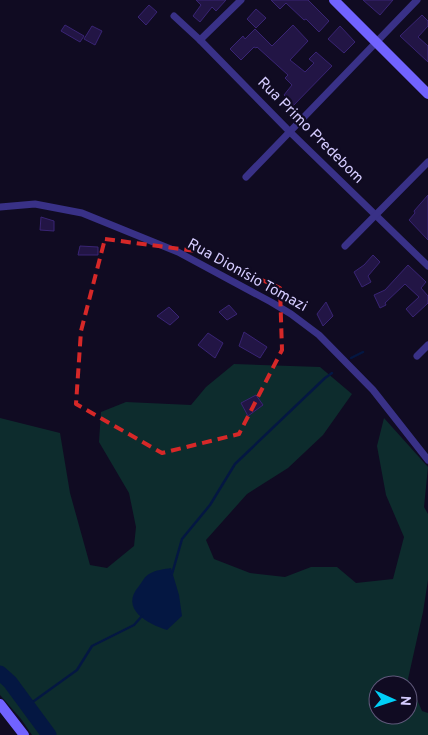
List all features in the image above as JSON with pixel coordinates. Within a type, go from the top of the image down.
[{"type":"street","points":[[200,40],[241,0]]},
{"type":"street","points":[[334,0],[428,94]]},
{"type":"street","points":[[246,177],[418,0]]},
{"type":"street","name":"Rua Primo Predebom","points":[[174,16],[428,266]]},
{"type":"street","points":[[345,246],[428,162]]},
{"type":"street","name":"Rua Dionísio Tomazi","points":[[0,207],[35,204],[82,213],[178,252],[278,306],[319,335],[373,390],[428,460]]},
{"type":"street","points":[[418,356],[428,345]]},
{"type":"street","points":[[0,704],[24,735]]},
{"type":"highlighted area","points":[[105,239],[196,251],[280,288],[282,350],[239,434],[162,453],[76,404],[81,331]]},
{"type":"green space","points":[[234,364],[320,367],[352,394],[323,435],[288,468],[247,494],[206,540],[214,559],[250,573],[285,577],[311,567],[337,567],[356,583],[393,579],[404,537],[386,495],[377,446],[384,418],[428,467],[424,507],[428,514],[428,580],[409,675],[368,675],[368,725],[418,725],[418,702],[422,711],[428,713],[428,735],[32,735],[0,695],[0,418],[60,433],[70,493],[90,565],[107,568],[134,546],[136,527],[129,493],[99,442],[101,412],[126,402],[191,405],[206,387]]},
{"type":"water","points":[[171,568],[179,595],[182,616],[167,630],[145,620],[138,614],[132,602],[134,594],[148,575]]},
{"type":"building","points":[[196,0],[226,0],[216,11],[212,7],[200,22],[193,16],[201,5]]},
{"type":"building","points":[[271,0],[308,0],[329,21],[319,32],[286,3],[280,9]]},
{"type":"building","points":[[363,0],[393,0],[380,15]]},
{"type":"building","points":[[149,5],[157,12],[146,25],[138,17]]},
{"type":"building","points":[[256,9],[266,18],[256,28],[247,19]]},
{"type":"building","points":[[422,15],[428,21],[428,26],[418,37],[428,46],[428,62],[400,36]]},
{"type":"building","points":[[65,25],[84,36],[80,42],[61,31]]},
{"type":"building","points":[[293,25],[308,41],[290,60],[305,72],[314,63],[309,59],[316,52],[332,66],[290,109],[285,105],[289,100],[284,95],[292,85],[285,78],[288,75],[257,47],[254,47],[241,60],[230,49],[243,36],[245,39],[255,29],[272,46]]},
{"type":"building","points":[[92,26],[102,31],[95,45],[84,39]]},
{"type":"building","points":[[340,26],[355,42],[344,53],[328,39]]},
{"type":"building","points":[[428,195],[428,240],[409,220]]},
{"type":"building","points":[[41,217],[54,221],[54,231],[40,230]]},
{"type":"building","points":[[80,246],[98,247],[98,255],[78,255]]},
{"type":"building","points":[[373,255],[380,262],[368,276],[371,282],[362,287],[354,272]]},
{"type":"building","points":[[408,265],[426,282],[421,288],[428,296],[428,303],[413,317],[406,309],[419,297],[405,284],[385,303],[386,305],[380,308],[374,295],[385,290]]},
{"type":"building","points":[[326,302],[333,316],[323,326],[317,314]]},
{"type":"building","points":[[229,305],[237,314],[227,320],[219,312]]},
{"type":"building","points":[[169,307],[179,317],[170,325],[157,316]]},
{"type":"building","points":[[244,332],[267,347],[260,358],[239,346]]},
{"type":"building","points":[[208,333],[223,343],[215,358],[198,345]]},
{"type":"building","points":[[256,395],[263,405],[248,416],[241,403]]},
{"type":"waterway","points":[[351,358],[363,352]]},
{"type":"waterway","points":[[172,574],[182,539],[210,505],[235,464],[332,373]]},
{"type":"waterway","points":[[27,706],[77,670],[92,646],[134,625],[142,616]]},
{"type":"waterway","points":[[0,673],[10,682],[49,735]]}]
